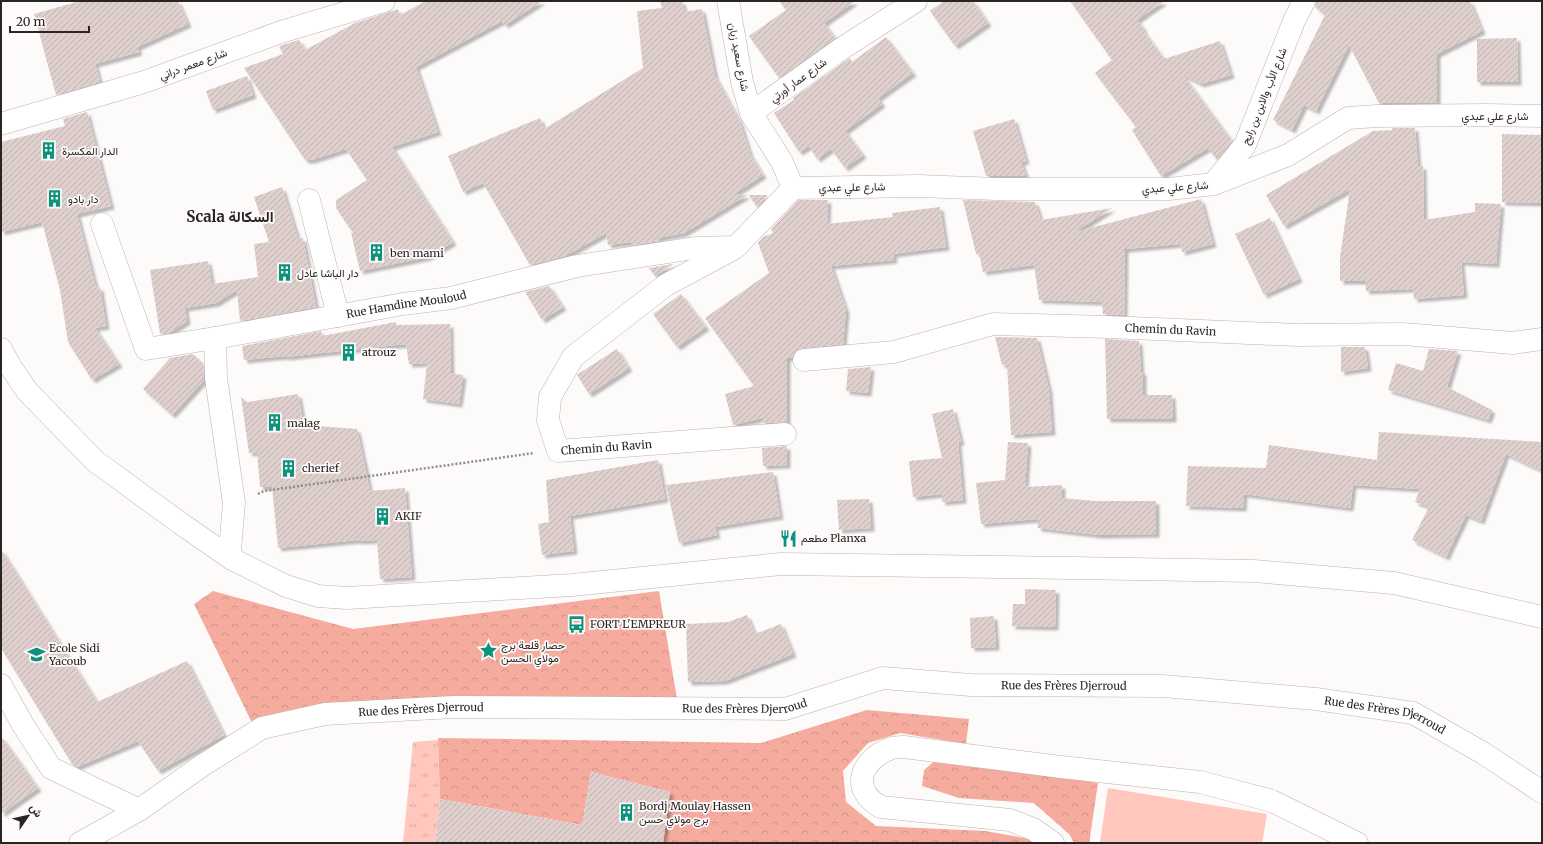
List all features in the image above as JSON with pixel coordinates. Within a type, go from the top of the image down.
[{"type":"street","name":"شارع معمر دراني","points":[[1,124],[144,82],[281,32],[384,1]]},
{"type":"street","name":"شارع سعيد زيان","points":[[728,1],[742,82],[751,113]]},
{"type":"street","name":"شارع عمار أورتي","points":[[751,113],[842,49],[916,1]]},
{"type":"street","name":"شارع الأب والابن بن رابح","points":[[1214,184],[1245,145],[1294,21],[1304,1]]},
{"type":"street","points":[[736,248],[793,188],[782,162],[751,113]]},
{"type":"street","name":"شارع علي عبدي","points":[[793,188],[919,186],[997,190],[1169,189],[1214,184],[1288,155],[1348,118],[1377,116],[1464,115],[1542,116]]},
{"type":"street","points":[[308,200],[338,316]]},
{"type":"street","name":"Rue Hamdine Mouloud","points":[[102,224],[146,349],[402,304],[451,298],[577,266],[695,248],[736,248]]},
{"type":"street","name":"Chemin du Ravin","points":[[736,248],[666,285],[573,357],[550,397],[548,420],[558,451],[785,434]]},
{"type":"street","name":"Chemin du Ravin","points":[[804,360],[894,352],[993,324],[1108,326],[1298,335],[1403,334],[1513,343],[1542,339]]},
{"type":"street","points":[[215,338],[216,378],[234,503],[230,550],[232,559]]},
{"type":"street","points":[[1,349],[10,366],[27,391],[95,461],[232,559],[286,586],[318,596],[347,598],[572,585],[781,564],[1254,571],[1394,583],[1542,617]]},
{"type":"street","name":"Rue des Frères Djerroud","points":[[80,843],[139,810],[203,765],[262,728],[326,714],[454,707],[785,709],[884,678],[971,685],[1163,686],[1316,699],[1413,713],[1483,753],[1542,792]]},
{"type":"street","points":[[1,685],[23,725],[51,768],[139,810]]},
{"type":"street","points":[[1053,843],[1033,829],[1010,820],[881,807],[873,803],[868,797],[861,782],[862,774],[870,762],[881,754],[890,748],[904,746],[1061,767],[1200,782],[1272,801],[1357,843]]},
{"type":"path","points":[[234,503],[264,491],[521,454],[558,451]]},
{"type":"green space","points":[[213,591],[353,629],[659,591],[678,705],[254,727],[194,604]]},
{"type":"green space","points":[[867,710],[969,719],[966,744],[900,733],[868,743],[843,771],[846,802],[876,826],[985,831],[1030,839],[1036,843],[663,843],[670,792],[591,772],[582,825],[440,799],[438,738],[761,743]]},
{"type":"green space","points":[[438,740],[440,799],[435,843],[403,843],[413,742]]},
{"type":"green space","points":[[937,759],[1001,766],[1098,783],[1090,843],[1074,843],[1069,834],[1034,803],[959,798],[922,786],[924,770]]},
{"type":"green space","points":[[1108,788],[1267,814],[1262,843],[1100,843]]},
{"type":"building","points":[[80,1],[178,1],[188,24],[137,47],[139,52],[95,64],[100,82],[56,95],[34,14]]},
{"type":"building","points":[[426,1],[542,1],[505,25],[502,21],[416,67],[438,132],[392,147],[453,242],[428,257],[360,271],[351,233],[353,233],[336,208],[336,200],[367,180],[346,149],[312,160],[305,160],[244,68],[283,54],[279,46],[299,40],[305,50],[355,23],[398,9],[400,15]]},
{"type":"building","points":[[660,1],[682,1],[685,12],[702,9],[715,76],[740,122],[750,154],[763,175],[734,194],[747,195],[684,233],[658,238],[660,241],[634,245],[631,242],[608,245],[606,233],[565,256],[530,265],[483,183],[463,192],[448,156],[540,118],[544,129],[643,68],[637,11],[662,8]]},
{"type":"building","points":[[779,1],[855,1],[824,23],[835,38],[779,78],[749,36],[786,10]]},
{"type":"building","points":[[944,1],[973,1],[988,23],[955,46],[930,11]]},
{"type":"building","points":[[1070,1],[1164,1],[1137,20],[1164,59],[1220,41],[1231,75],[1201,84],[1183,75],[1232,141],[1217,160],[1208,148],[1161,176],[1132,130],[1136,127],[1095,73],[1112,60]]},
{"type":"building","points":[[1316,1],[1470,1],[1482,31],[1437,54],[1437,103],[1379,103],[1349,45],[1316,111],[1304,105],[1292,130],[1273,120],[1325,15],[1315,7]]},
{"type":"building","points":[[886,37],[913,73],[878,98],[882,104],[845,131],[863,155],[845,168],[831,149],[817,159],[809,146],[799,152],[774,113],[794,100],[793,98],[848,59],[850,58],[852,62]]},
{"type":"building","points":[[1517,38],[1518,82],[1477,82],[1477,39]]},
{"type":"building","points":[[247,76],[253,95],[213,110],[206,91]]},
{"type":"building","points":[[87,112],[111,206],[77,214],[96,288],[100,287],[106,326],[95,328],[119,364],[92,380],[68,342],[60,290],[42,222],[1,232],[1,142],[65,126],[63,119]]},
{"type":"building","points":[[1014,119],[1026,161],[1021,162],[1026,176],[986,176],[973,131]]},
{"type":"building","points":[[1392,128],[1415,128],[1418,166],[1423,166],[1424,220],[1475,212],[1475,203],[1501,204],[1496,264],[1461,262],[1464,295],[1414,299],[1413,289],[1366,291],[1365,281],[1340,281],[1340,257],[1350,189],[1284,226],[1266,195],[1373,131],[1392,130]]},
{"type":"building","points":[[1502,134],[1542,135],[1542,203],[1502,202]]},
{"type":"building","points":[[282,187],[298,239],[303,238],[316,307],[240,321],[237,290],[216,303],[185,308],[187,321],[169,333],[160,334],[150,270],[208,261],[212,284],[258,277],[254,244],[269,242],[254,197]]},
{"type":"building","points":[[749,195],[768,195],[757,207]]},
{"type":"building","points":[[1201,199],[1213,244],[1182,252],[1180,244],[1125,249],[1124,315],[1103,314],[1102,302],[1039,300],[1034,265],[983,272],[979,253],[976,254],[963,200],[1035,202],[1041,220],[1112,208],[1075,232]]},
{"type":"building","points":[[798,200],[828,200],[827,224],[893,217],[892,213],[940,207],[946,247],[893,254],[894,260],[831,266],[846,310],[843,344],[803,348],[797,350],[792,357],[787,358],[787,422],[762,423],[762,418],[733,425],[725,394],[754,386],[705,318],[769,273],[758,243],[763,237],[773,233],[771,229]]},
{"type":"building","points":[[1270,218],[1299,279],[1264,295],[1235,234]]},
{"type":"building","points":[[673,264],[655,276],[649,268]]},
{"type":"building","points":[[549,286],[563,307],[542,320],[525,292]]},
{"type":"building","points":[[681,294],[706,327],[677,347],[653,314]]},
{"type":"building","points":[[396,322],[396,325],[450,324],[451,373],[463,375],[459,404],[423,399],[427,363],[409,364],[406,344],[244,360],[242,346],[321,331],[322,336]]},
{"type":"building","points":[[995,337],[1037,338],[1049,390],[1052,432],[1011,435],[1007,364],[1002,365]]},
{"type":"building","points":[[1105,339],[1139,341],[1141,372],[1143,372],[1143,395],[1172,395],[1173,419],[1107,419]]},
{"type":"building","points":[[1341,347],[1365,347],[1368,368],[1341,372]]},
{"type":"building","points":[[617,349],[629,368],[589,394],[577,375]]},
{"type":"building","points":[[1429,349],[1458,351],[1447,387],[1492,410],[1488,420],[1388,390],[1396,363],[1423,371]]},
{"type":"building","points":[[193,354],[203,364],[204,380],[172,415],[143,389],[170,358]]},
{"type":"building","points":[[871,367],[868,393],[846,391],[848,369]]},
{"type":"building","points":[[298,394],[304,425],[357,429],[370,491],[405,488],[412,577],[380,579],[377,540],[358,540],[278,548],[272,487],[260,487],[257,452],[249,453],[241,397],[248,403]]},
{"type":"building","points":[[953,409],[961,442],[958,442],[963,500],[942,502],[942,494],[913,497],[909,461],[942,458],[932,414]]},
{"type":"building","points":[[1379,432],[1542,442],[1542,471],[1506,454],[1481,521],[1466,515],[1446,557],[1412,540],[1429,507],[1415,502],[1420,489],[1353,485],[1350,508],[1244,494],[1243,508],[1186,506],[1188,466],[1266,468],[1269,445],[1377,460]]},
{"type":"building","points":[[1008,442],[1028,443],[1025,487],[1062,485],[1062,498],[1095,501],[1156,501],[1156,534],[1099,535],[1038,528],[1037,519],[981,524],[976,483],[1005,480]]},
{"type":"building","points":[[787,446],[787,465],[763,466],[762,448]]},
{"type":"building","points":[[658,460],[665,499],[570,516],[574,551],[542,555],[538,524],[549,522],[546,480]]},
{"type":"building","points":[[773,472],[780,516],[715,527],[717,535],[679,543],[666,485]]},
{"type":"building","points":[[869,499],[871,528],[839,530],[837,500]]},
{"type":"building","name":"Ecole Sidi Yacoub","points":[[1,549],[97,702],[187,661],[224,735],[158,771],[138,741],[77,767],[72,764],[1,648]]},
{"type":"building","points":[[1025,589],[1056,590],[1055,627],[1012,626],[1013,604],[1025,604]]},
{"type":"building","points":[[747,615],[755,634],[781,624],[793,654],[725,681],[688,682],[686,624],[728,622]]},
{"type":"building","points":[[994,616],[996,647],[971,648],[970,618]]},
{"type":"building","points":[[1,736],[38,788],[1,814]]},
{"type":"building","name":"Bordj Moulay Hassen برج مولاي حسن","points":[[591,772],[670,792],[663,843],[435,843],[440,799],[582,825]]},
{"type":"place","name":"الدار المكسرة","points":[[49,151]]},
{"type":"place","name":"دار بادو","points":[[55,199]]},
{"type":"place","name":"ben mami","points":[[377,253]]},
{"type":"place","name":"دار الباشا عادل","points":[[284,273]]},
{"type":"place","name":"atrouz","points":[[349,352]]},
{"type":"place","name":"malag","points":[[274,423]]},
{"type":"place","name":"cherief","points":[[289,468]]},
{"type":"place","name":"AKIF","points":[[382,516]]},
{"type":"place","name":"مطعم Planxa","points":[[788,538]]},
{"type":"place","name":"FORT L'EMPREUR","points":[[577,624]]},
{"type":"place","name":"حصار قلعة برج مولاي الحسن","points":[[488,651]]},
{"type":"place","name":"Ecole Sidi Yacoub","points":[[36,654]]},
{"type":"place","name":"Bordj Moulay Hassen برج مولاي حسن","points":[[626,812]]},
{"type":"district","name":"Scala السكالة","points":[[230,216]]}]
